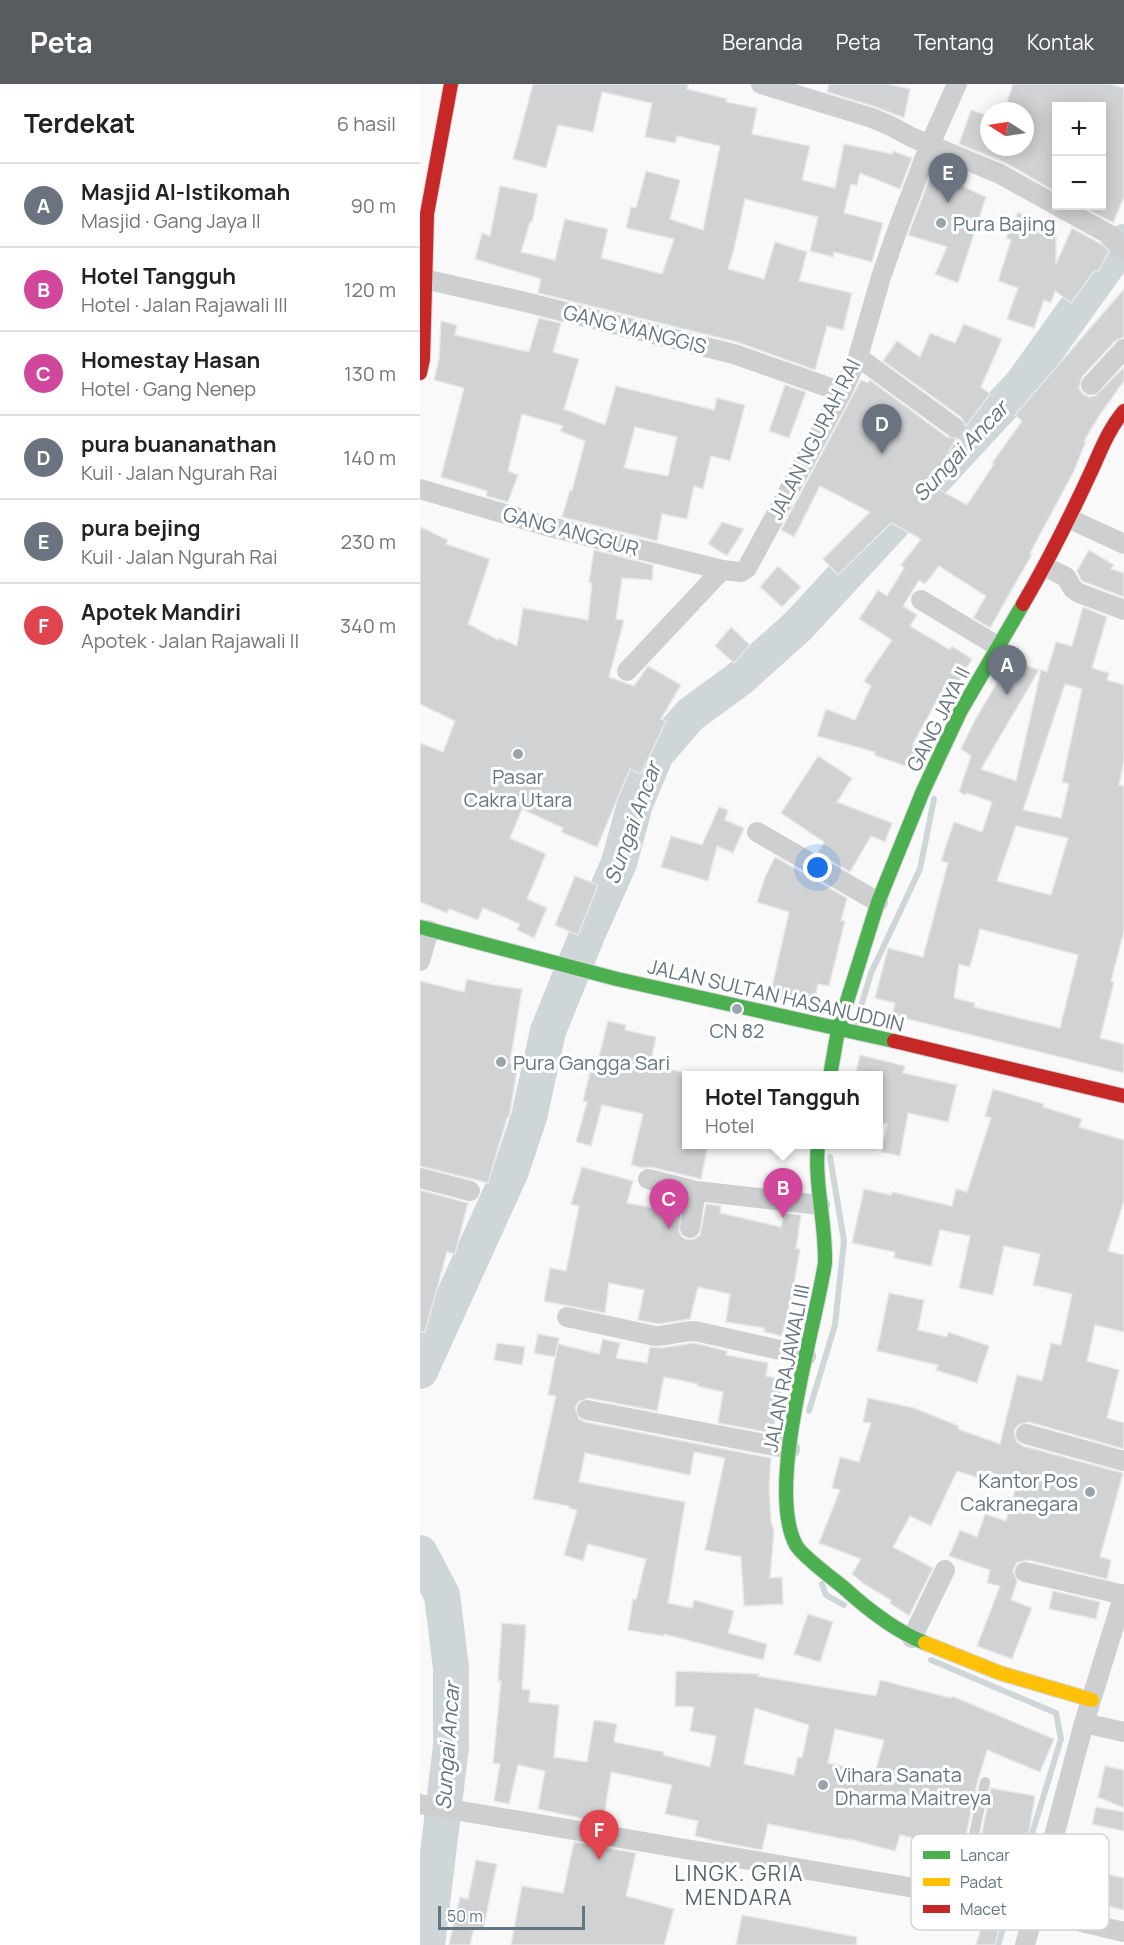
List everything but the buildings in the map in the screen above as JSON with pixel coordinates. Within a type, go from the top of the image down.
[{"type":"street","points":[[421,363],[428,162],[451,84]]},
{"type":"street","points":[[761,84],[872,118],[1000,174],[1119,244]]},
{"type":"street","name":"JALAN NGURAH RAI","points":[[722,570],[741,572],[747,568],[842,392],[858,357],[881,277],[930,144],[957,84]]},
{"type":"street","name":"GANG MANGGIS","points":[[424,279],[531,303],[734,354],[842,392]]},
{"type":"street","points":[[1091,385],[1124,349]]},
{"type":"street","points":[[858,357],[954,427]]},
{"type":"street","name":"GANG JAYA II","points":[[842,1030],[878,902],[923,790],[960,712],[1046,567],[1076,522],[1105,438],[1124,411]]},
{"type":"street","name":"GANG ANGGUR","points":[[420,489],[543,525],[722,570]]},
{"type":"street","points":[[1076,522],[1124,544]]},
{"type":"street","points":[[1046,567],[1066,577],[1078,593],[1124,610]]},
{"type":"street","points":[[627,671],[722,570]]},
{"type":"street","points":[[921,600],[999,647]]},
{"type":"street","points":[[757,832],[878,902]]},
{"type":"street","points":[[420,961],[424,928]]},
{"type":"street","name":"JALAN SULTAN HASANUDDIN","points":[[424,928],[617,979],[877,1037],[1124,1096]]},
{"type":"street","points":[[831,1071],[842,1030]]},
{"type":"street","name":"JALAN RAJAWALI III","points":[[818,1149],[818,1184],[825,1236],[825,1261],[820,1298],[806,1356],[790,1449],[786,1494],[788,1525],[796,1546],[858,1601],[912,1638],[1000,1673],[1092,1700]]},
{"type":"street","points":[[420,1178],[470,1191]]},
{"type":"street","points":[[648,1179],[696,1191],[820,1205]]},
{"type":"street","points":[[690,1228],[696,1191]]},
{"type":"street","points":[[567,1317],[655,1336],[695,1331],[806,1356]]},
{"type":"street","points":[[587,1410],[790,1449]]},
{"type":"street","points":[[1026,1434],[1124,1461]]},
{"type":"street","points":[[912,1638],[945,1570]]},
{"type":"street","points":[[1025,1572],[1124,1594],[1052,1834]]},
{"type":"street","points":[[1084,1723],[1124,1732]]},
{"type":"street","points":[[420,1804],[911,1888]]},
{"type":"street","points":[[1109,1928],[1124,1932]]},
{"type":"street","points":[[1025,1945],[1027,1930]]},
{"type":"lane","points":[[974,1834],[985,1782]]},
{"type":"waterway","name":"Sungai Ancar","points":[[420,1371],[511,1171],[529,1117],[548,1031],[619,863],[635,804],[656,754],[691,714],[739,679],[798,626],[1022,384],[1124,242]]},
{"type":"waterway","points":[[856,1023],[871,973],[920,869],[934,799]]},
{"type":"waterway","points":[[809,1411],[835,1325],[844,1241],[830,1157]]},
{"type":"waterway","name":"Sungai Ancar","points":[[420,1553],[442,1595],[451,1668],[451,1746],[427,1945]]},
{"type":"waterway","points":[[822,1584],[826,1595],[844,1605]]},
{"type":"waterway","points":[[931,1660],[1056,1713],[1061,1739],[1032,1834]]},
{"type":"waterway","points":[[998,1945],[1003,1930]]},
{"type":"traffic: fast","points":[[831,1071],[838,1030],[878,902],[923,791],[960,712],[1023,604]]},
{"type":"traffic: fast","points":[[420,927],[617,979],[894,1041]]},
{"type":"traffic: fast","points":[[818,1149],[825,1263],[795,1407],[789,1448],[786,1486],[788,1519],[796,1545],[810,1560],[881,1618],[925,1643]]},
{"type":"traffic: slow","points":[[925,1643],[1000,1673],[1092,1700]]},
{"type":"traffic: jam","points":[[420,373],[423,359],[427,214],[451,84]]},
{"type":"traffic: jam","points":[[1023,604],[1066,525],[1108,434],[1124,411]]},
{"type":"traffic: jam","points":[[894,1041],[1124,1096]]},
{"type":"place","name":"pura bejing","points":[[948,203]]},
{"type":"place","name":"Pura Bajing","points":[[941,223]]},
{"type":"place","name":"pura buananathan","points":[[882,454]]},
{"type":"place","name":"Masjid Al-Istikomah","points":[[1007,695]]},
{"type":"place","name":"Pasar Cakra Utara","points":[[518,754]]},
{"type":"place","name":"CN 82","points":[[737,1009]]},
{"type":"place","name":"Pura Gangga Sari","points":[[501,1062]]},
{"type":"place","name":"Hotel Tangguh","points":[[783,1218]]},
{"type":"place","name":"Homestay Hasan","points":[[669,1229]]},
{"type":"place","name":"Kantor Pos Cakranegara","points":[[1090,1492]]},
{"type":"place","name":"Vihara Sanata Dharma Maitreya","points":[[823,1785]]},
{"type":"place","name":"Apotek Mandiri","points":[[599,1860]]},
{"type":"district","name":"LINGK. GRIA MENDARA","points":[[739,1885]]}]
